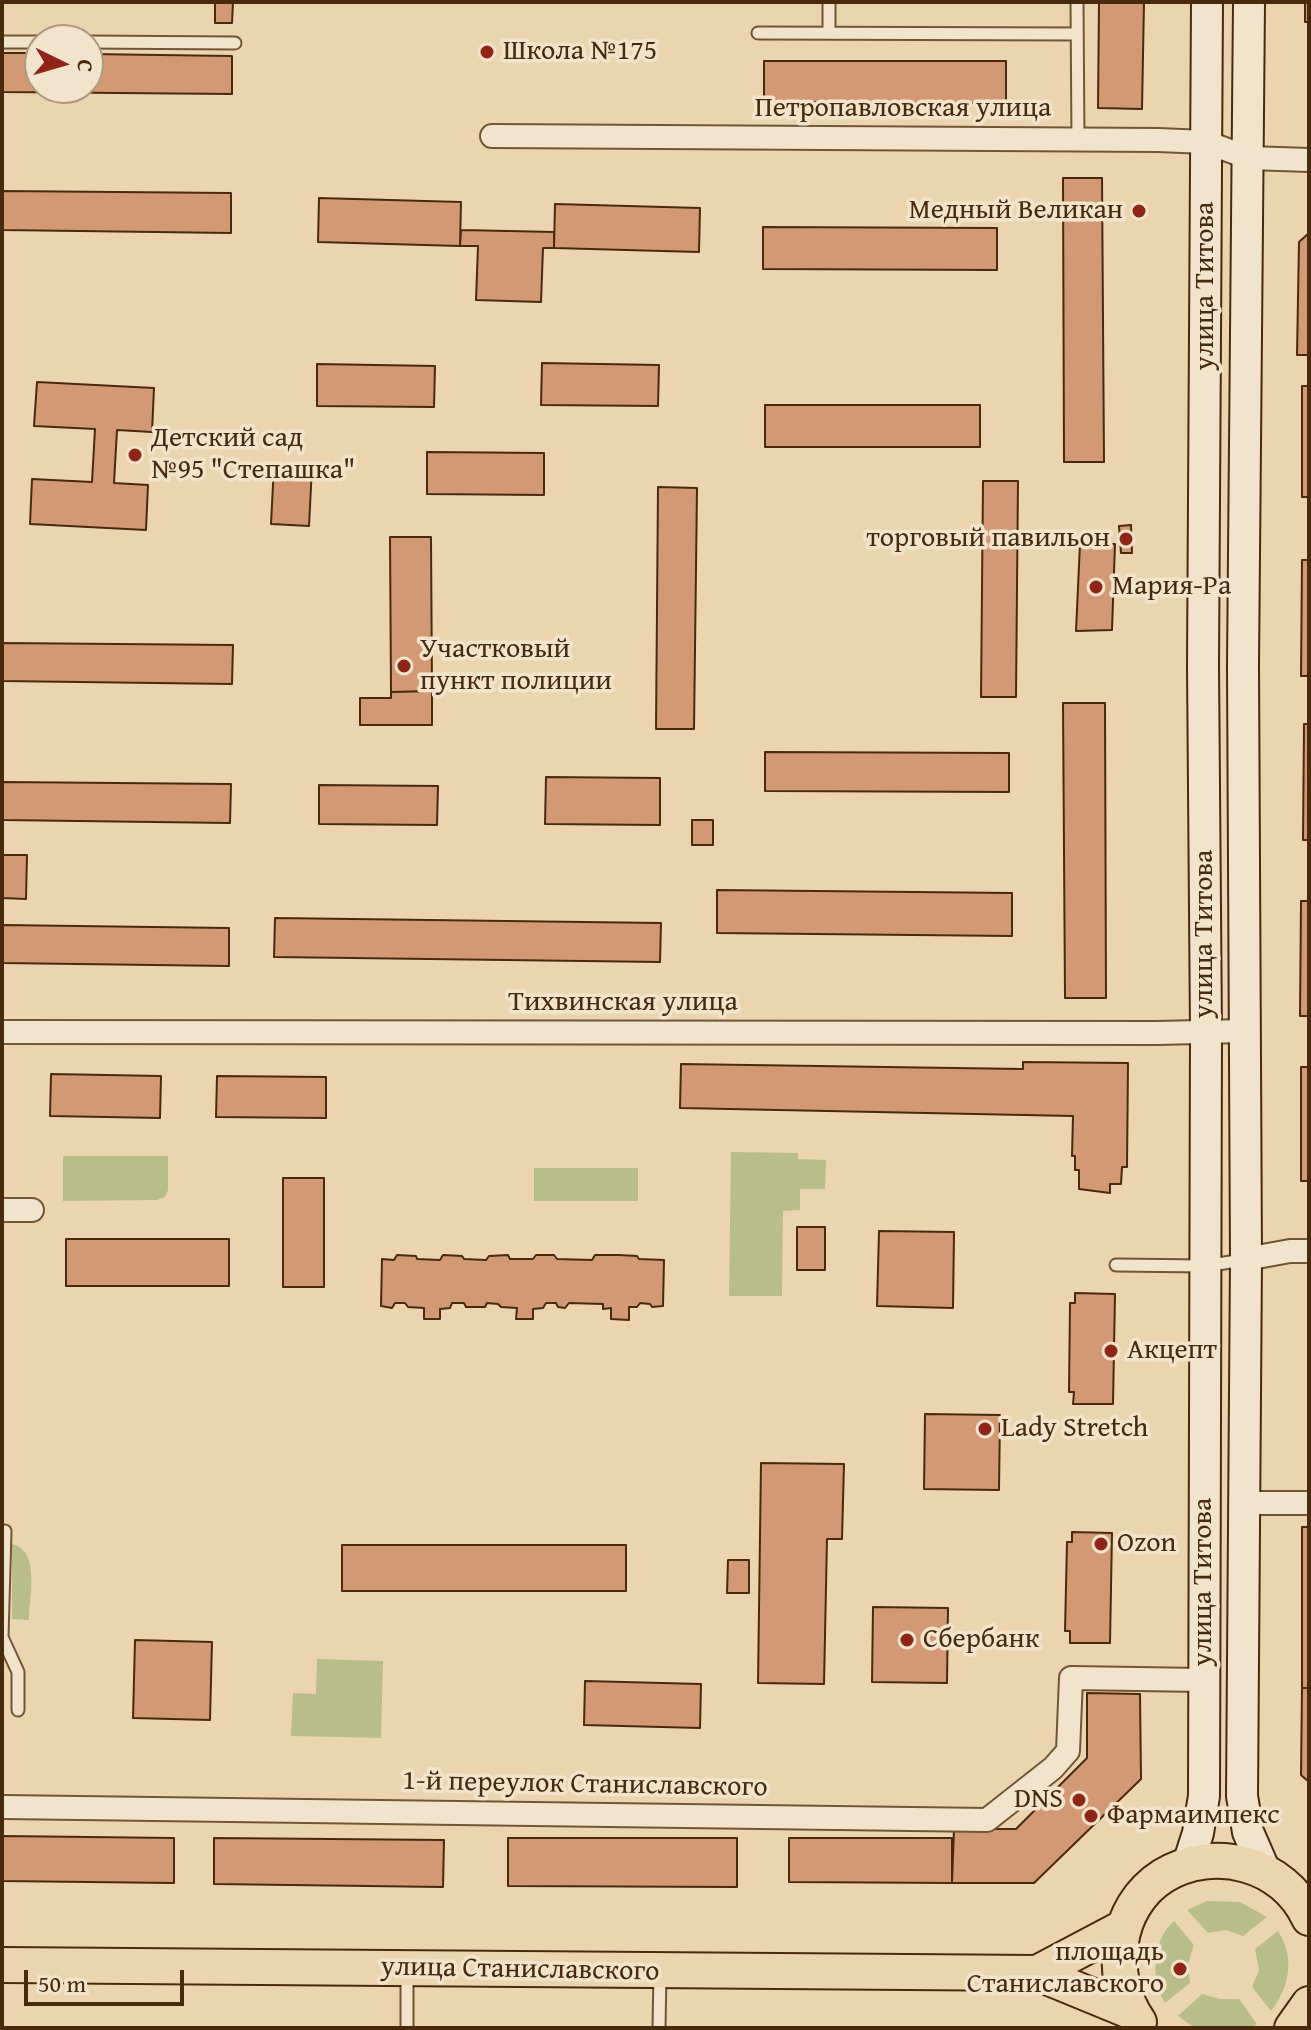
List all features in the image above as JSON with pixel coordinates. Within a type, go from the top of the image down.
[{"type":"main road","name":"улица Титова","points":[[1188,1864],[1198,1833],[1204,1796],[1206,1032],[1203,665],[1207,2]]},
{"type":"main road","name":"улица Титова","points":[[1249,2],[1243,665],[1246,1259],[1242,1796],[1248,1832],[1265,1871]]},
{"type":"main road","points":[[1138,2020],[1123,1992],[1119,1948],[1124,1927],[1140,1898],[1162,1877],[1188,1864],[1247,1864],[1265,1871],[1285,1885],[1307,1912]]},
{"type":"main road","points":[[1037,1973],[1124,1927]]},
{"type":"main road","name":"улица Станиславского","points":[[2,1965],[1037,1973]]},
{"type":"main road","points":[[1037,1973],[1138,2020]]},
{"type":"street","name":"Петропавловская улица","points":[[492,136],[1206,142],[1249,158],[1309,160]]},
{"type":"street","name":"Тихвинская улица","points":[[2,1032],[1245,1031]]},
{"type":"street","points":[[2,1210],[32,1210]]},
{"type":"street","points":[[1246,1259],[1309,1251]]},
{"type":"street","points":[[1244,1503],[1309,1503]]},
{"type":"street","name":"1-й переулок Станиславского","points":[[3,1807],[987,1820],[1053,1768],[1068,1751],[1071,1678],[1204,1680]]},
{"type":"lane","points":[[829,2],[829,33]]},
{"type":"lane","points":[[1077,2],[1078,141]]},
{"type":"lane","points":[[758,33],[1077,34]]},
{"type":"lane","points":[[2,42],[24,42]]},
{"type":"lane","points":[[104,42],[235,43]]},
{"type":"lane","points":[[1116,1265],[1205,1266],[1246,1259]]},
{"type":"lane","points":[[5,1531],[2,1629],[4,1645],[18,1672],[18,1710]]},
{"type":"lane","points":[[407,1969],[407,2028]]},
{"type":"lane","points":[[659,2028],[660,1971]]},
{"type":"green space","points":[[731,1152],[798,1153],[798,1159],[826,1160],[825,1189],[800,1189],[800,1210],[783,1211],[782,1296],[729,1296]]},
{"type":"green space","points":[[63,1156],[168,1156],[168,1190],[165,1197],[157,1200],[63,1201]]},
{"type":"green space","points":[[534,1168],[638,1168],[638,1201],[534,1201]]},
{"type":"green space","points":[[12,1544],[21,1548],[30,1565],[29,1620],[12,1619]]},
{"type":"green space","points":[[317,1659],[383,1661],[381,1738],[291,1736],[293,1693],[316,1694]]},
{"type":"green space","points":[[1207,1901],[1240,1902],[1267,1917],[1243,1936],[1226,1930],[1208,1933],[1187,1910]]},
{"type":"green space","points":[[1174,1921],[1194,1945],[1188,1964],[1190,1983],[1165,2003],[1157,1982],[1156,1960],[1161,1939]]},
{"type":"green space","points":[[1278,1931],[1287,1951],[1288,1972],[1282,1992],[1271,2011],[1252,1987],[1259,1970],[1255,1949]]},
{"type":"green space","points":[[1202,1994],[1220,1999],[1239,1999],[1257,2024],[1251,2028],[1195,2028],[1178,2016]]},
{"type":"building","points":[[215,2],[233,2],[232,23],[215,23]]},
{"type":"building","points":[[1099,2],[1144,2],[1142,109],[1098,108]]},
{"type":"building","points":[[1305,2],[1309,2],[1309,22],[1305,22]]},
{"type":"building","points":[[2,53],[24,53],[24,92],[2,92]]},
{"type":"building","points":[[104,54],[232,56],[232,94],[104,93]]},
{"type":"building","points":[[764,61],[1006,61],[1006,103],[764,102]]},
{"type":"building","points":[[1063,178],[1102,178],[1104,462],[1064,462]]},
{"type":"building","points":[[2,191],[231,193],[231,233],[2,230]]},
{"type":"building","points":[[319,198],[461,202],[460,246],[318,242]]},
{"type":"building","points":[[555,204],[700,208],[699,252],[554,248]]},
{"type":"building","points":[[763,227],[997,228],[997,270],[763,269]]},
{"type":"building","points":[[461,230],[554,232],[554,248],[543,248],[541,302],[476,300],[478,246],[460,246]]},
{"type":"building","points":[[1309,233],[1309,355],[1297,355],[1299,242]]},
{"type":"building","points":[[542,363],[659,365],[658,406],[541,405]]},
{"type":"building","points":[[317,364],[435,366],[434,407],[317,406]]},
{"type":"building","points":[[37,382],[154,388],[152,432],[117,430],[114,483],[148,485],[146,530],[30,524],[32,479],[92,482],[95,429],[34,426]]},
{"type":"building","points":[[1302,386],[1309,386],[1309,497],[1302,497]]},
{"type":"building","points":[[765,405],[980,405],[980,447],[765,447]]},
{"type":"building","points":[[427,452],[544,453],[544,495],[427,494]]},
{"type":"building","points":[[274,465],[312,467],[309,526],[271,524]]},
{"type":"building","points":[[983,481],[1018,481],[1016,697],[981,697]]},
{"type":"building","points":[[658,487],[697,488],[694,729],[656,729]]},
{"type":"building","name":"торговый павильон","points":[[1131,525],[1132,553],[1121,553],[1119,526]]},
{"type":"building","points":[[390,537],[431,537],[432,691],[391,692]]},
{"type":"building","name":"Мария-Ра","points":[[1080,544],[1115,544],[1112,630],[1076,631]]},
{"type":"building","points":[[1302,560],[1309,560],[1309,676],[1301,676]]},
{"type":"building","points":[[2,643],[233,645],[232,684],[2,681]]},
{"type":"building","points":[[432,691],[432,725],[360,725],[360,698],[391,698],[391,692]]},
{"type":"building","points":[[1063,703],[1105,703],[1106,998],[1065,998]]},
{"type":"building","points":[[1304,724],[1309,724],[1309,840],[1303,840]]},
{"type":"building","points":[[765,752],[1009,753],[1009,792],[765,791]]},
{"type":"building","points":[[546,777],[660,778],[660,825],[545,824]]},
{"type":"building","points":[[2,782],[231,784],[230,823],[2,820]]},
{"type":"building","points":[[319,785],[438,786],[437,825],[319,824]]},
{"type":"building","points":[[692,820],[713,820],[713,845],[692,845]]},
{"type":"building","points":[[2,855],[27,855],[26,899],[2,898]]},
{"type":"building","points":[[717,890],[1012,893],[1012,936],[717,933]]},
{"type":"building","points":[[1301,901],[1309,901],[1309,1016],[1300,1016]]},
{"type":"building","points":[[275,918],[661,923],[660,962],[274,957]]},
{"type":"building","points":[[2,925],[229,928],[229,966],[2,963]]},
{"type":"building","points":[[1023,1062],[1128,1063],[1127,1167],[1122,1167],[1121,1184],[1110,1184],[1110,1193],[1079,1189],[1079,1170],[1075,1170],[1075,1156],[1072,1156],[1073,1116],[680,1108],[681,1064],[1023,1069]]},
{"type":"building","points":[[1301,1067],[1309,1067],[1309,1181],[1301,1181]]},
{"type":"building","points":[[51,1074],[161,1076],[160,1118],[50,1116]]},
{"type":"building","points":[[217,1076],[326,1077],[326,1118],[216,1117]]},
{"type":"building","points":[[283,1178],[324,1178],[324,1287],[283,1287]]},
{"type":"building","points":[[797,1227],[825,1227],[825,1270],[797,1270]]},
{"type":"building","points":[[879,1231],[954,1232],[953,1308],[877,1306]]},
{"type":"building","points":[[66,1239],[229,1239],[229,1286],[66,1286]]},
{"type":"building","points":[[397,1255],[440,1260],[443,1255],[486,1260],[489,1256],[533,1259],[536,1255],[554,1255],[557,1259],[592,1260],[595,1255],[619,1255],[664,1260],[663,1306],[652,1307],[640,1303],[637,1307],[629,1307],[629,1320],[611,1319],[611,1308],[603,1309],[603,1304],[569,1303],[565,1308],[558,1307],[556,1303],[546,1303],[543,1308],[533,1309],[533,1319],[516,1319],[517,1308],[487,1303],[485,1307],[466,1307],[464,1303],[452,1303],[450,1308],[440,1309],[440,1319],[424,1319],[424,1308],[408,1307],[405,1303],[395,1303],[392,1308],[381,1306],[382,1259],[394,1260]]},
{"type":"building","points":[[1075,1293],[1115,1294],[1113,1404],[1073,1404],[1074,1392],[1069,1392],[1070,1303],[1075,1303]]},
{"type":"building","points":[[925,1414],[1000,1415],[999,1490],[924,1489]]},
{"type":"building","points":[[761,1463],[844,1464],[842,1539],[827,1539],[824,1684],[758,1683]]},
{"type":"building","points":[[1302,1527],[1309,1527],[1309,1688],[1302,1688]]},
{"type":"building","points":[[1072,1532],[1112,1533],[1110,1643],[1070,1643],[1070,1631],[1065,1631],[1067,1542],[1072,1542]]},
{"type":"building","points":[[342,1545],[626,1545],[626,1591],[342,1591]]},
{"type":"building","points":[[728,1560],[749,1560],[749,1593],[727,1593]]},
{"type":"building","points":[[873,1607],[948,1608],[947,1683],[872,1682]]},
{"type":"building","points":[[135,1640],[212,1642],[210,1720],[133,1718]]},
{"type":"building","points":[[585,1681],[701,1684],[700,1728],[584,1725]]},
{"type":"building","points":[[1302,1688],[1309,1688],[1309,1782],[1301,1775]]},
{"type":"building","points":[[1087,1693],[1140,1694],[1141,1779],[1034,1883],[952,1883],[954,1829],[1016,1829],[1087,1758]]},
{"type":"building","points":[[2,1836],[174,1838],[174,1883],[2,1881]]},
{"type":"building","points":[[214,1838],[444,1840],[443,1887],[214,1884]]},
{"type":"building","points":[[508,1838],[737,1838],[737,1887],[508,1886]]},
{"type":"building","points":[[789,1838],[952,1838],[952,1883],[789,1882]]},
{"type":"place","name":"Школа №175","points":[[487,52]]},
{"type":"place","name":"Медный Великан","points":[[1139,211]]},
{"type":"place","name":"Детский сад №95 \"Степашка\"","points":[[135,455]]},
{"type":"place","name":"торговый павильон","points":[[1126,539]]},
{"type":"place","name":"Мария-Ра","points":[[1096,587]]},
{"type":"place","name":"Участковый пункт полиции","points":[[404,666]]},
{"type":"place","name":"Акцепт","points":[[1111,1351]]},
{"type":"place","name":"Lady Stretch","points":[[985,1429]]},
{"type":"place","name":"Ozon","points":[[1101,1544]]},
{"type":"place","name":"Сбербанк","points":[[907,1640]]},
{"type":"place","name":"DNS","points":[[1079,1800]]},
{"type":"place","name":"Фармаимпекс","points":[[1091,1816]]},
{"type":"place","name":"площадь Станиславского","points":[[1180,1969]]}]
